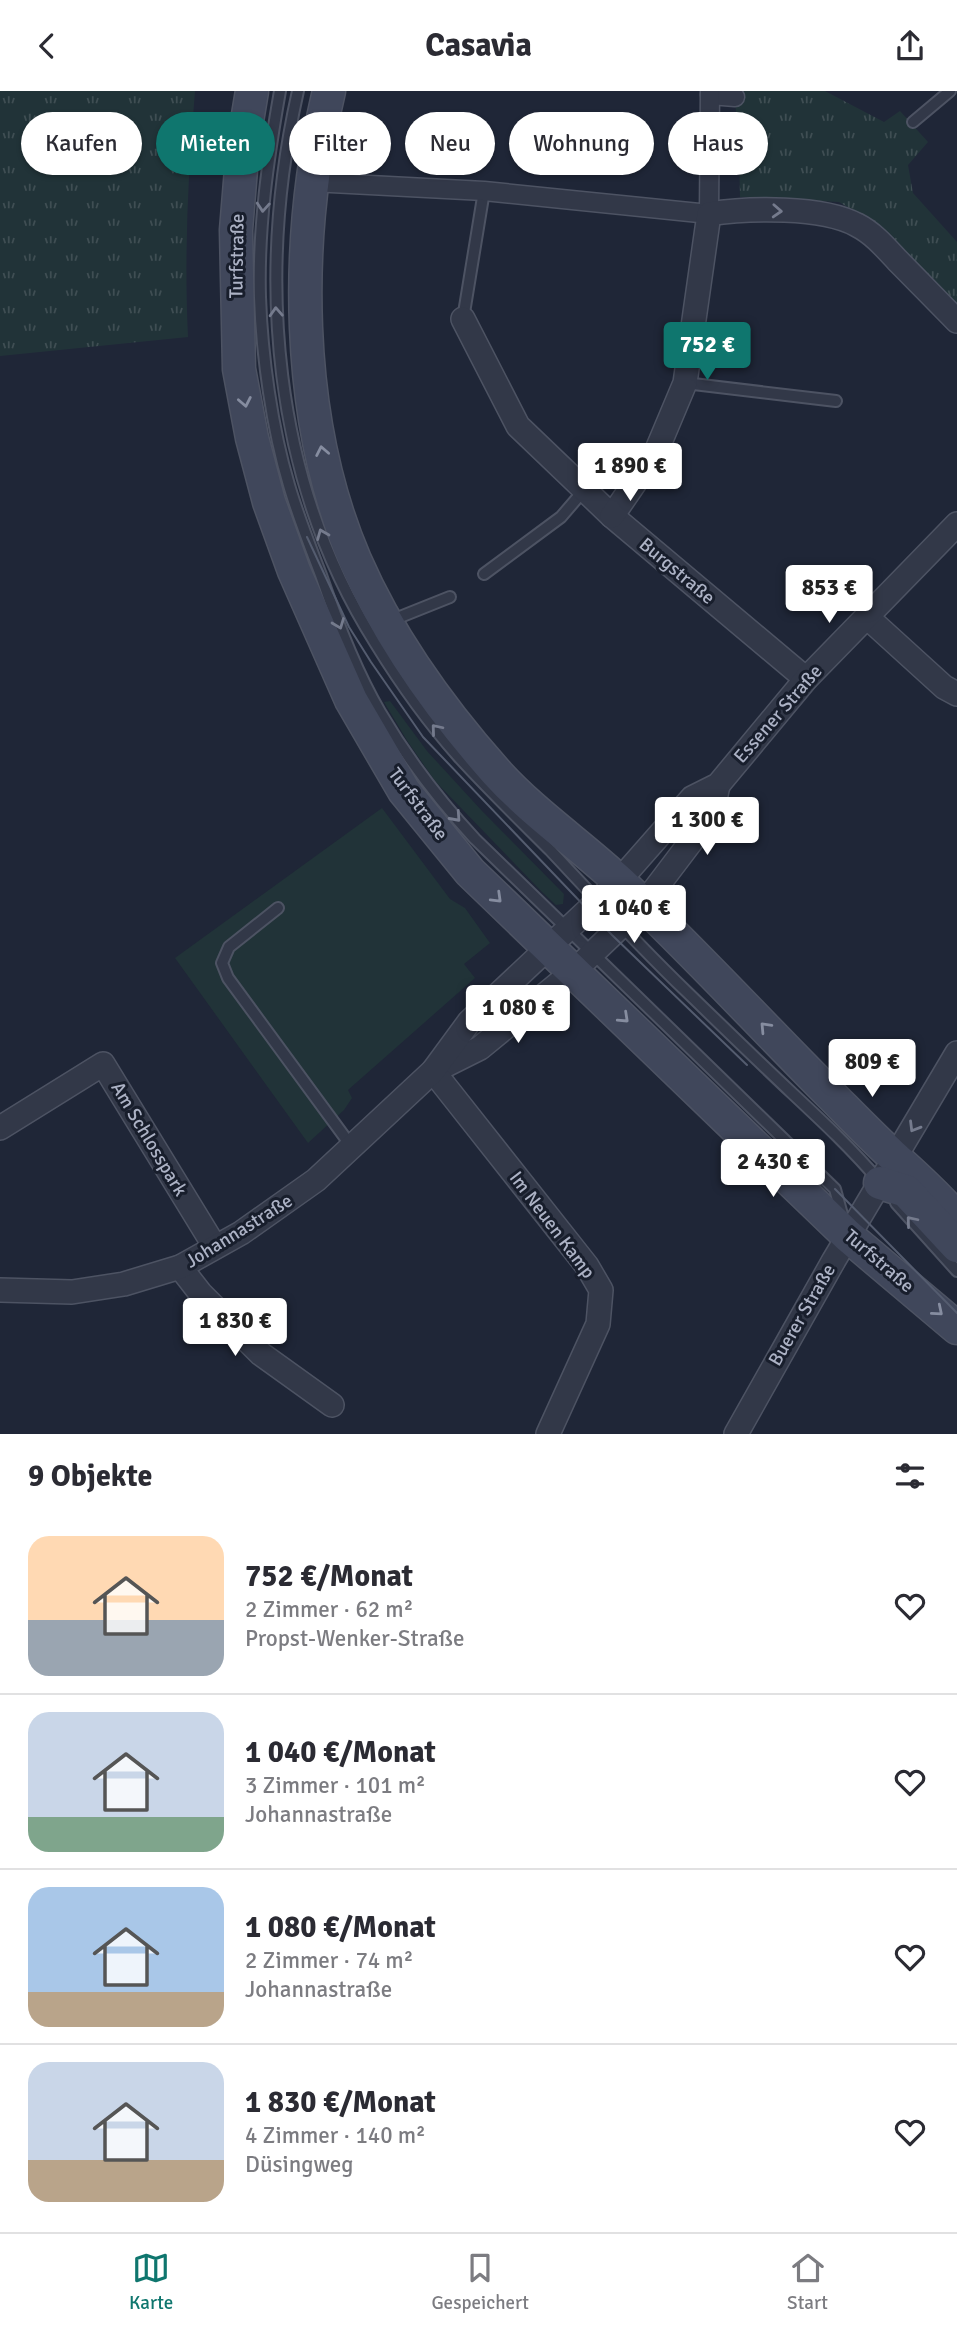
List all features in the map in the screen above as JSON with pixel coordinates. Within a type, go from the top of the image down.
[{"type":"main road","name":"Turfstraße","points":[[252,91],[243,145],[236,230],[239,369],[252,438],[269,502],[294,571],[351,700],[404,790],[470,872],[559,938],[848,1236],[957,1328]]},
{"type":"main road","points":[[329,91],[312,182],[304,281],[311,374],[322,453],[354,557],[371,595],[431,693],[498,773],[632,916],[888,1171],[957,1246]]},
{"type":"main road","points":[[888,1171],[919,1179],[957,1219]]},
{"type":"street","points":[[612,516],[656,452],[685,383],[709,214],[710,93],[734,97]]},
{"type":"street","points":[[312,182],[484,191],[709,214],[740,209],[826,215],[856,224],[880,242],[957,321]]},
{"type":"street","name":"Burgstraße","points":[[463,319],[518,426],[612,516],[806,679]]},
{"type":"street","name":"Essener Straße","points":[[608,891],[692,798],[718,785],[806,679],[957,524]]},
{"type":"street","points":[[867,617],[944,687],[957,694]]},
{"type":"street","name":"Essener Straße","points":[[632,916],[712,814],[718,785]]},
{"type":"street","name":"Johannastraße","points":[[0,1290],[72,1291],[124,1284],[180,1267],[241,1233],[292,1199],[352,1147],[433,1071],[469,1022],[608,891]]},
{"type":"street","name":"Johannastraße","points":[[433,1071],[480,1048],[584,962],[632,916]]},
{"type":"street","name":"Buerer Straße","points":[[736,1434],[848,1236],[957,1053]]},
{"type":"street","name":"Am Schlosspark","points":[[0,1128],[103,1064],[215,1247]]},
{"type":"street","name":"Im Neuen Kamp","points":[[433,1071],[587,1266],[601,1290],[598,1324],[548,1434]]},
{"type":"street","points":[[180,1267],[201,1294],[261,1354],[332,1405]]},
{"type":"lane","points":[[280,91],[264,199],[260,297],[268,386],[292,494],[349,650],[400,745],[449,811],[559,938]]},
{"type":"lane","points":[[298,91],[279,194],[275,254],[276,312],[289,420],[302,475],[319,527],[374,641],[424,715],[457,754],[608,891]]},
{"type":"lane","points":[[913,122],[950,91]]},
{"type":"lane","points":[[463,319],[484,191]]},
{"type":"lane","points":[[685,383],[836,401]]},
{"type":"lane","points":[[484,574],[561,517],[585,489]]},
{"type":"lane","points":[[388,622],[450,597]]},
{"type":"lane","points":[[278,908],[229,947],[222,963],[228,978],[352,1147]]},
{"type":"lane","points":[[888,1171],[957,1272]]},
{"type":"green space","points":[[0,91],[195,91],[193,112],[156,112],[156,175],[189,175],[186,275],[188,337],[0,356]]},
{"type":"green space","points":[[734,91],[825,91],[884,122],[900,111],[928,142],[908,165],[913,193],[957,242],[957,304],[879,226],[839,202],[740,197],[740,175],[768,175],[768,112],[736,112]]},
{"type":"green space","points":[[390,701],[427,751],[564,894],[563,904],[556,905],[542,892],[435,781],[384,702]]},
{"type":"green space","points":[[382,808],[450,899],[465,908],[490,943],[464,964],[475,978],[348,1090],[352,1098],[344,1110],[308,1143],[175,958]]},
{"type":"tram line","points":[[307,537],[349,627],[423,737],[612,935],[747,1065]]},
{"type":"tram line","points":[[835,1189],[957,1313]]}]
